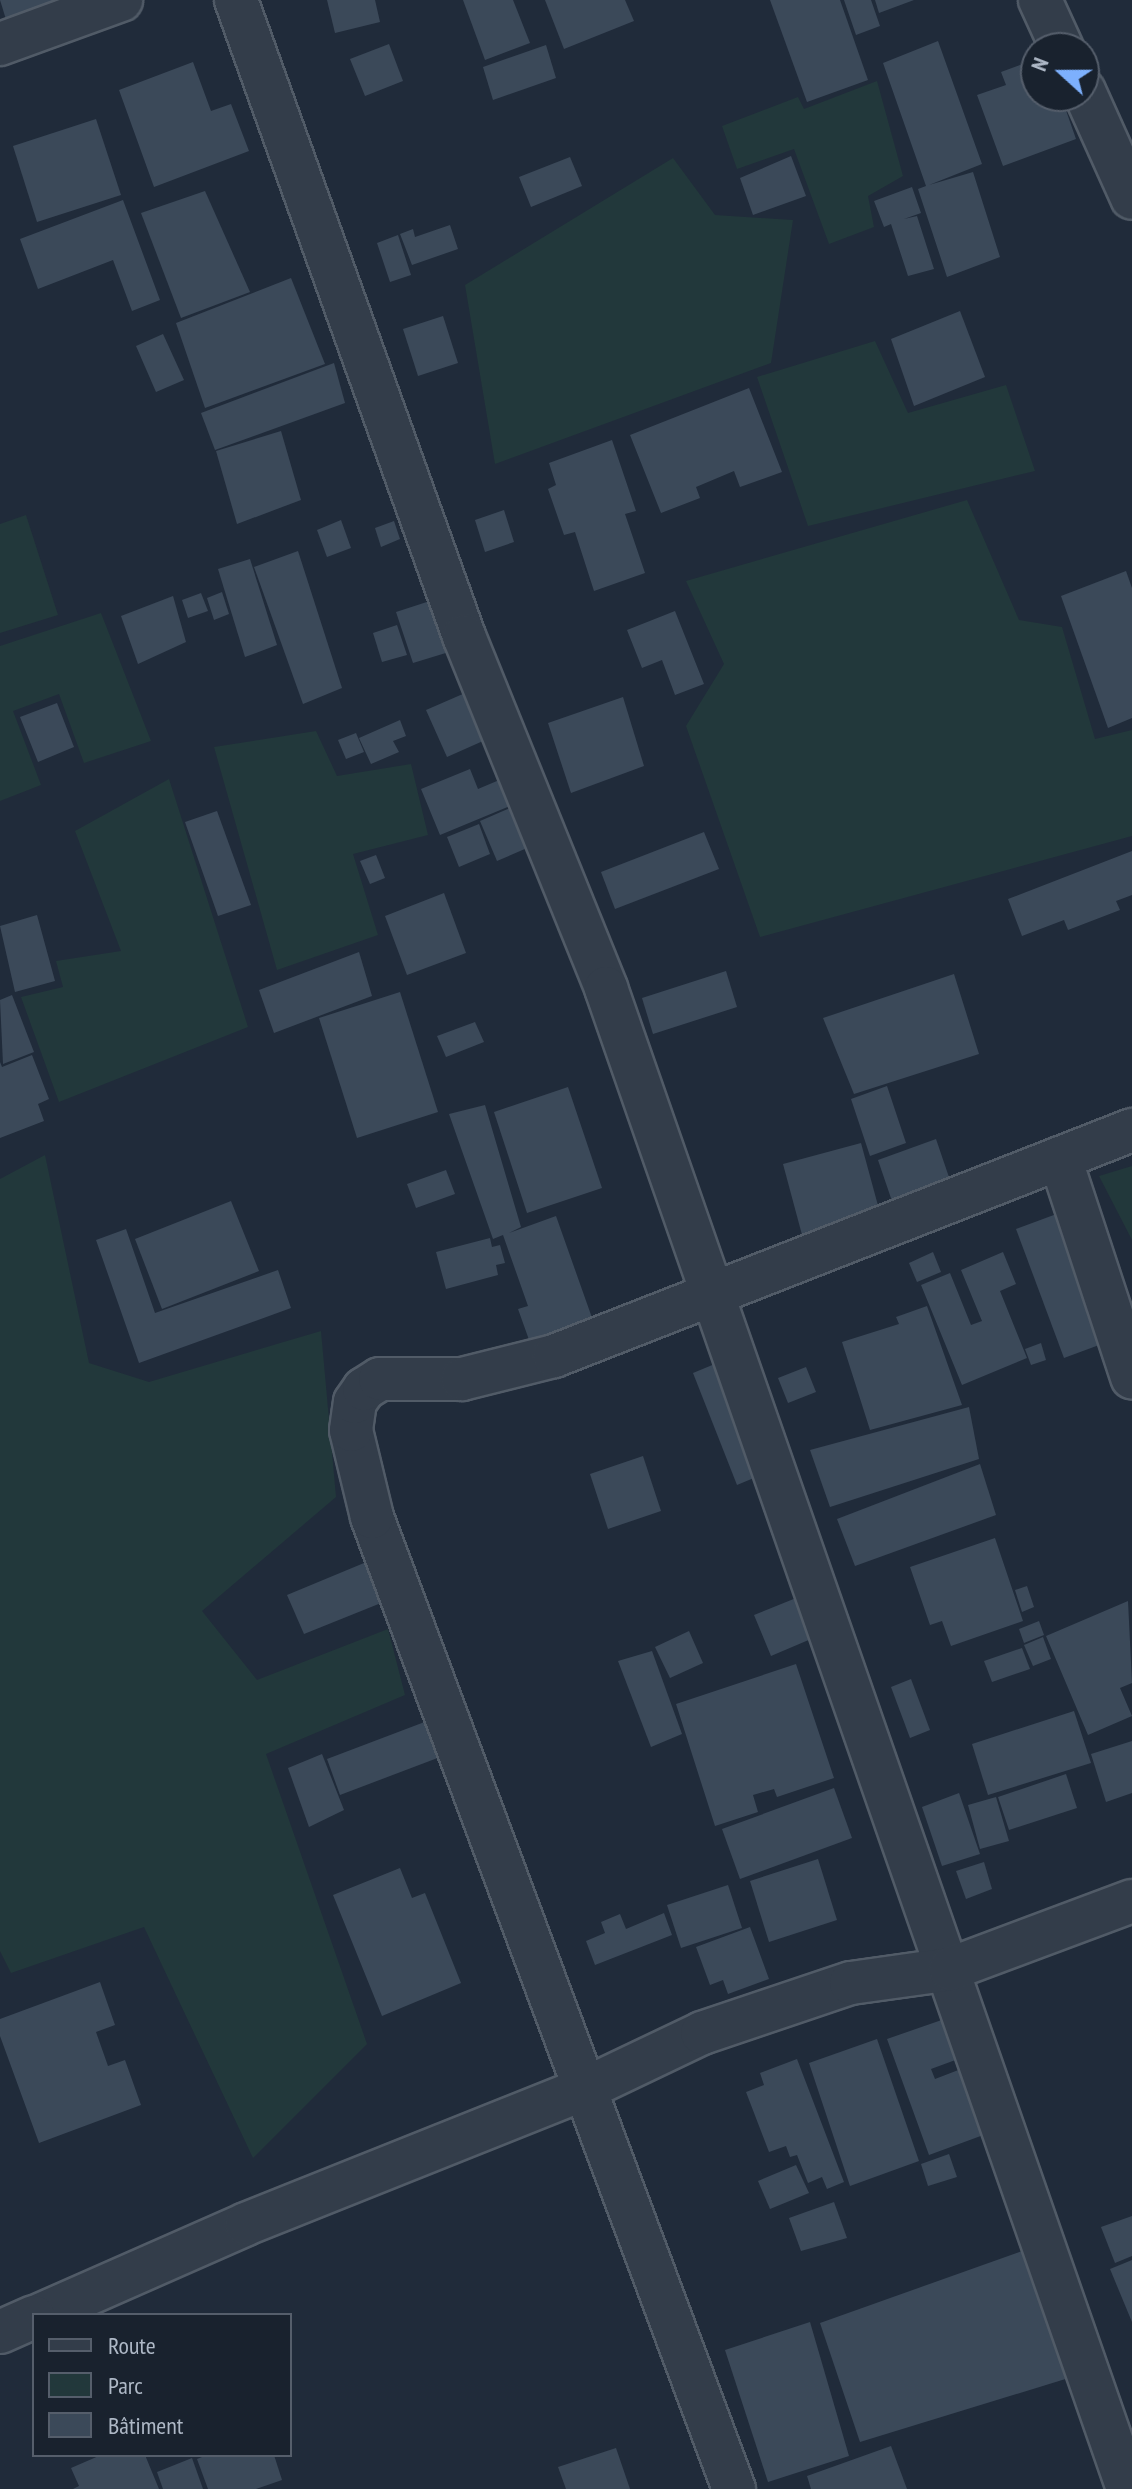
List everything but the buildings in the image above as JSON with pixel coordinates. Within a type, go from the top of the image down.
[{"type":"street","points":[[0,44],[121,0]]},
{"type":"street","points":[[236,0],[464,636],[606,988],[950,1969],[1128,2489]]},
{"type":"street","points":[[1040,0],[1055,32]]},
{"type":"street","points":[[1093,112],[1132,198]]},
{"type":"street","points":[[734,2489],[589,2087],[372,1517],[351,1430],[355,1402],[364,1389],[380,1379],[462,1379],[554,1356],[1132,1130]]},
{"type":"street","points":[[1060,1158],[1132,1377]]},
{"type":"street","points":[[45,2313],[246,2224],[589,2087],[702,2033],[851,1983],[950,1969],[1132,1901]]},
{"type":"street","points":[[0,2332],[32,2318]]},
{"type":"green space","points":[[877,81],[903,176],[868,196],[874,227],[829,244],[794,149],[737,169],[722,126],[798,97],[804,109]]},
{"type":"green space","points":[[673,158],[715,215],[793,220],[771,363],[495,464],[465,285]]},
{"type":"green space","points":[[875,341],[908,413],[1006,385],[1035,471],[808,526],[757,377]]},
{"type":"green space","points":[[967,500],[1019,620],[1062,627],[1095,739],[1132,730],[1132,836],[760,937],[686,726],[724,664],[686,581]]},
{"type":"green space","points":[[26,515],[58,615],[0,633],[0,524]]},
{"type":"green space","points":[[101,613],[151,741],[84,763],[59,694],[13,711],[41,785],[0,801],[0,646]]},
{"type":"green space","points":[[316,731],[337,776],[411,764],[428,835],[353,854],[378,935],[277,970],[214,747]]},
{"type":"green space","points":[[169,779],[248,1027],[59,1102],[21,997],[63,987],[56,961],[121,951],[75,831]]},
{"type":"green space","points":[[45,1155],[89,1363],[149,1382],[321,1331],[336,1497],[202,1611],[257,1680],[388,1629],[405,1695],[266,1754],[367,2044],[253,2158],[144,1927],[11,1973],[0,1951],[0,1179]]},
{"type":"green space","points":[[1132,1166],[1132,1240],[1099,1176]]}]
